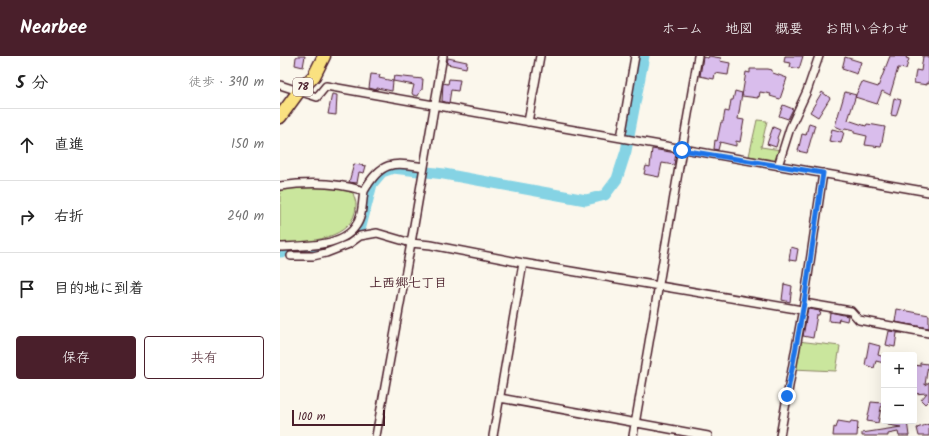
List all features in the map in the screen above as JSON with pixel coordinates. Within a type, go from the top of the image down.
[{"type":"main road","name":"78","points":[[280,117],[299,91],[314,76],[324,56]]},
{"type":"street","points":[[376,436],[443,56]]},
{"type":"street","points":[[528,122],[540,56]]},
{"type":"street","points":[[622,138],[635,56]]},
{"type":"street","points":[[633,436],[698,56]]},
{"type":"street","points":[[778,166],[790,128],[807,91],[819,56]]},
{"type":"street","points":[[280,85],[317,97],[326,86],[682,150],[929,192]]},
{"type":"street","points":[[280,247],[327,243],[341,238],[356,226],[364,191],[370,180],[379,171],[392,164],[424,167]]},
{"type":"street","points":[[780,436],[804,303],[823,173]]},
{"type":"street","points":[[280,186],[326,183],[347,186],[364,191]]},
{"type":"street","points":[[291,256],[313,256],[326,253],[349,244],[360,236],[377,233],[411,243],[431,245],[659,287],[802,310]]},
{"type":"street","points":[[493,436],[523,263]]},
{"type":"street","points":[[804,303],[851,311],[859,320],[929,333]]},
{"type":"street","points":[[500,398],[708,436]]},
{"type":"green space","points":[[757,120],[767,121],[761,147],[781,150],[778,162],[749,156]]},
{"type":"green space","points":[[296,185],[335,187],[353,193],[356,205],[354,217],[347,226],[327,237],[280,245],[280,188]]},
{"type":"green space","points":[[798,341],[840,346],[836,371],[793,369]]},
{"type":"building","points":[[305,56],[303,67],[295,65],[296,57]]},
{"type":"building","points":[[709,56],[721,58],[720,61],[730,63],[728,75],[715,73],[714,79],[700,76],[703,57],[708,58]]},
{"type":"building","points":[[785,56],[803,56],[799,69],[790,67],[791,63],[784,62]]},
{"type":"building","points":[[890,56],[907,56],[906,58],[909,59],[906,69],[898,68],[890,95],[882,91],[877,104],[855,97],[862,82],[878,87]]},
{"type":"building","points":[[923,56],[929,56],[929,84],[927,83],[927,85],[914,83],[916,70],[921,71]]},
{"type":"building","points":[[845,57],[861,62],[857,74],[842,69]]},
{"type":"building","points":[[448,58],[467,62],[466,68],[447,64]]},
{"type":"building","points":[[750,69],[768,69],[772,70],[773,73],[787,78],[780,99],[770,96],[771,94],[760,92],[758,98],[742,96],[746,72],[750,73]]},
{"type":"building","points":[[371,74],[380,75],[379,78],[393,81],[392,91],[369,88]]},
{"type":"building","points":[[394,76],[423,79],[422,90],[418,96],[413,95],[414,85],[393,81]]},
{"type":"building","points":[[449,79],[460,80],[458,91],[451,90],[449,103],[442,101],[443,83],[448,84]]},
{"type":"building","points":[[735,91],[742,93],[738,119],[744,120],[740,142],[736,141],[736,146],[720,142],[718,150],[714,149],[715,140],[717,141],[721,122],[723,122],[725,111],[729,112],[731,100],[733,100]]},
{"type":"building","points":[[822,92],[830,98],[818,117],[810,112]]},
{"type":"building","points":[[845,92],[856,95],[848,120],[866,126],[867,124],[885,127],[881,147],[865,145],[867,136],[854,133],[854,130],[845,128],[844,130],[835,126]]},
{"type":"building","points":[[332,94],[337,95],[336,115],[328,114]]},
{"type":"building","points":[[894,98],[901,100],[896,116],[891,115]]},
{"type":"building","points":[[783,105],[793,109],[788,119],[779,116]]},
{"type":"building","points":[[809,123],[815,125],[807,153],[798,151],[802,134],[806,135]]},
{"type":"building","points":[[773,127],[780,130],[776,147],[767,144]]},
{"type":"building","points":[[832,129],[844,132],[841,143],[829,141]]},
{"type":"building","points":[[652,149],[676,153],[674,165],[662,163],[659,177],[644,174],[646,166],[650,167]]},
{"type":"building","points":[[354,164],[366,166],[364,173],[359,172],[357,183],[349,182]]},
{"type":"building","points":[[791,247],[798,249],[796,261],[789,260]]},
{"type":"building","points":[[784,284],[792,286],[790,302],[782,300]]},
{"type":"building","points":[[808,309],[820,311],[819,315],[817,315],[813,338],[803,336]]},
{"type":"building","points":[[897,309],[929,315],[929,328],[895,322]]},
{"type":"building","points":[[830,312],[848,316],[847,321],[839,319],[838,322],[829,321]]},
{"type":"building","points":[[889,331],[903,333],[897,333],[895,347],[886,345]]},
{"type":"building","points":[[869,343],[880,346],[878,355],[881,356],[881,362],[876,361],[874,368],[865,365]]},
{"type":"building","points":[[920,363],[928,364],[925,385],[929,382],[929,400],[925,404],[921,400],[927,393],[917,394],[917,365],[920,366]]},
{"type":"building","points":[[871,402],[881,403],[878,423],[867,421]]},
{"type":"building","points":[[838,421],[850,423],[851,421],[858,422],[857,436],[833,436],[834,427],[836,428]]},
{"type":"building","points":[[907,424],[909,436],[899,436],[898,432],[888,434],[888,436],[862,436],[862,433],[901,427],[888,425]]},
{"type":"building","points":[[929,424],[929,436],[919,436],[917,428]]},
{"type":"waterway","points":[[280,252],[318,249],[341,243],[360,230],[372,184],[382,172],[393,168],[444,174],[586,200],[605,195],[617,179],[626,151],[644,56]]},
{"type":"district","name":"上西郷七丁目","points":[[408,283]]},
{"type":"route","points":[[682,150],[823,173],[804,303],[787,396]]}]
